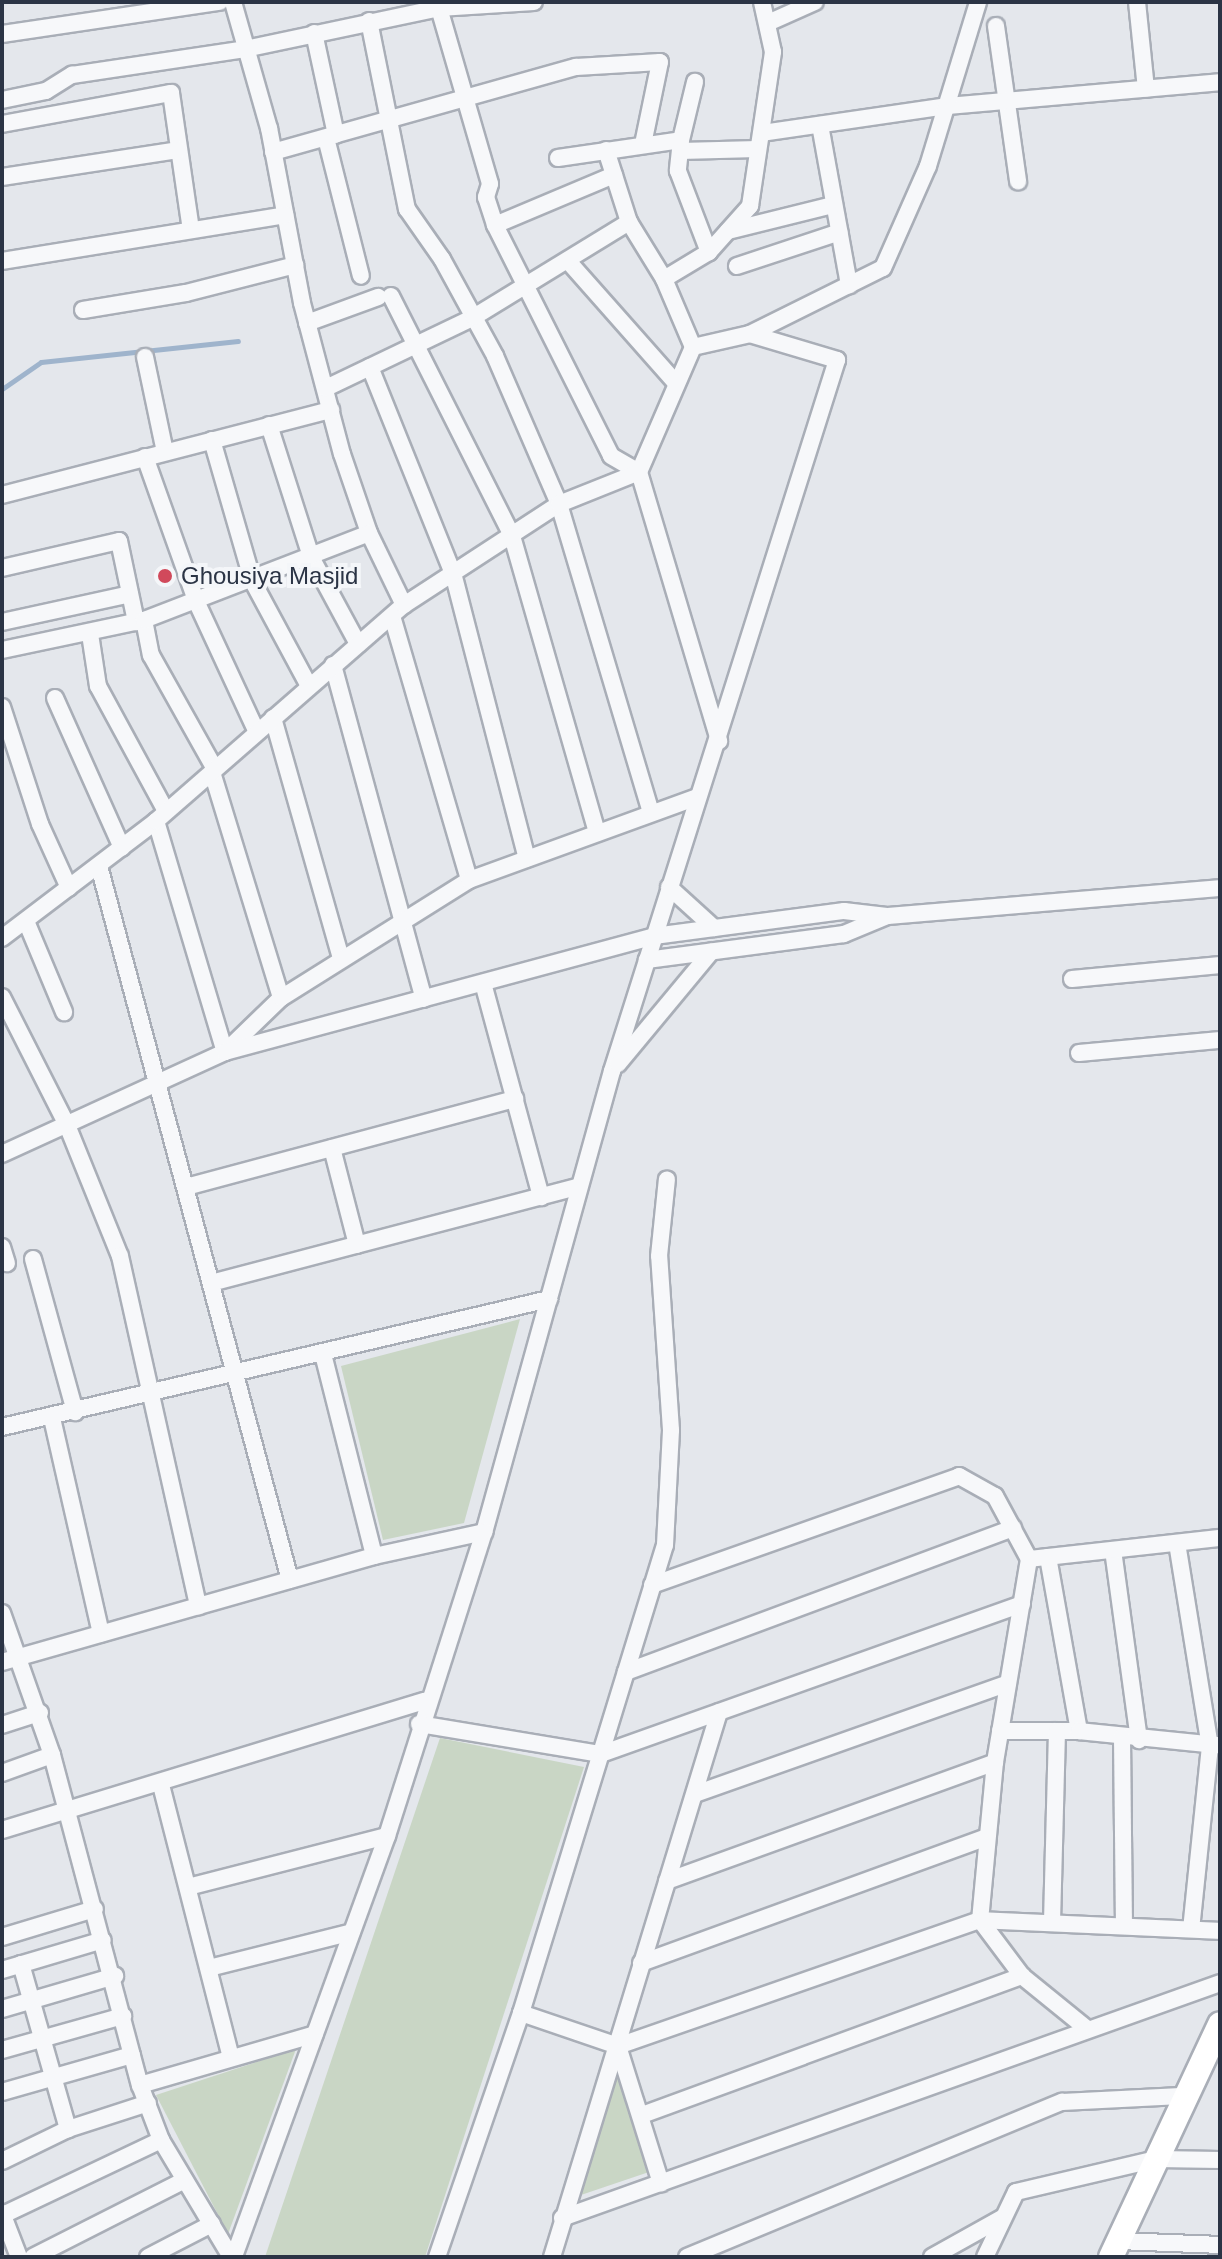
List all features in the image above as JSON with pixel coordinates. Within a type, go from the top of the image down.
[{"type":"street","points":[[2,34],[220,2]]},
{"type":"street","points":[[233,2],[273,152],[307,323],[369,533],[398,611],[469,880]]},
{"type":"street","points":[[2,100],[46,91],[72,75],[245,49],[459,4],[534,2]]},
{"type":"street","points":[[664,279],[709,252],[750,206],[773,52],[770,22],[762,2]]},
{"type":"street","points":[[770,22],[815,2]]},
{"type":"street","points":[[719,742],[639,472],[674,381],[693,347],[750,334],[883,268],[947,106],[978,2]]},
{"type":"street","points":[[1137,2],[1146,89]]},
{"type":"street","points":[[439,8],[462,99],[490,184],[486,197],[495,225],[524,289],[611,456],[639,472]]},
{"type":"street","points":[[369,21],[407,209],[474,317],[559,504],[651,813]]},
{"type":"street","points":[[996,26],[1002,100],[1018,181]]},
{"type":"street","points":[[314,33],[331,136],[361,276]]},
{"type":"street","points":[[273,152],[576,67],[660,62],[643,144]]},
{"type":"street","points":[[695,82],[680,146],[678,171],[709,252]]},
{"type":"street","points":[[558,158],[643,144],[680,146],[760,141],[820,125],[947,106],[1220,82]]},
{"type":"street","points":[[2,124],[171,93],[191,230]]},
{"type":"street","points":[[820,125],[849,285]]},
{"type":"street","points":[[2,177],[178,150]]},
{"type":"street","points":[[606,150],[629,222],[664,279],[693,347]]},
{"type":"street","points":[[495,225],[614,175]]},
{"type":"street","points":[[728,231],[833,205]]},
{"type":"street","points":[[2,261],[285,215]]},
{"type":"street","points":[[326,388],[474,317],[629,222]]},
{"type":"street","points":[[737,266],[840,232]]},
{"type":"street","points":[[568,261],[674,381]]},
{"type":"street","points":[[83,310],[186,293],[295,265]]},
{"type":"street","points":[[307,323],[384,296],[420,343],[512,536],[597,833]]},
{"type":"street","points":[[232,2257],[387,1836],[425,1701],[484,1532],[612,1071],[697,797],[719,742],[837,360],[750,334]]},
{"type":"street","points":[[145,357],[165,452]]},
{"type":"street","points":[[370,367],[453,573],[527,859]]},
{"type":"street","points":[[2,495],[331,410]]},
{"type":"street","points":[[269,425],[311,557],[358,644]]},
{"type":"street","points":[[212,440],[253,582],[309,686]]},
{"type":"street","points":[[145,457],[197,603],[257,732]]},
{"type":"street","points":[[2,938],[161,816],[398,611],[559,504],[639,472]]},
{"type":"street","points":[[2,650],[90,634],[197,603],[369,533]]},
{"type":"street","points":[[2,568],[119,541],[130,594],[151,655],[213,770],[281,998]]},
{"type":"street","points":[[2,622],[130,594]]},
{"type":"street","points":[[90,634],[98,686],[161,816],[225,1052]]},
{"type":"street","points":[[333,665],[400,921],[424,999]]},
{"type":"street","points":[[55,698],[122,848]]},
{"type":"street","points":[[2,707],[40,824],[69,888]]},
{"type":"street","points":[[273,718],[341,958]]},
{"type":"street","points":[[225,1052],[281,998],[469,880],[697,797]]},
{"type":"street","points":[[99,866],[290,1580]]},
{"type":"street","points":[[669,887],[714,928]]},
{"type":"street","points":[[2,1154],[225,1052],[654,936],[844,911],[887,916],[1220,888]]},
{"type":"street","points":[[647,960],[844,934],[887,916]]},
{"type":"street","points":[[26,921],[64,1012]]},
{"type":"street","points":[[612,1071],[711,952]]},
{"type":"street","points":[[1072,979],[1220,965]]},
{"type":"street","points":[[483,983],[541,1197]]},
{"type":"street","points":[[2,997],[67,1125],[120,1256],[198,1606]]},
{"type":"street","points":[[1079,1053],[1220,1040]]},
{"type":"street","points":[[186,1187],[515,1099]]},
{"type":"street","points":[[332,1148],[357,1245]]},
{"type":"street","points":[[437,2257],[521,2013],[665,1545],[671,1430],[659,1256],[667,1179]]},
{"type":"street","points":[[211,1283],[578,1187]]},
{"type":"street","points":[[33,1259],[75,1412]]},
{"type":"street","points":[[2,1427],[235,1376],[549,1299]]},
{"type":"street","points":[[323,1354],[374,1556]]},
{"type":"street","points":[[52,1418],[101,1633]]},
{"type":"street","points":[[652,1585],[959,1476],[995,1496],[1029,1559],[995,1762],[980,1920],[1022,1976],[1086,2028]]},
{"type":"street","points":[[626,1672],[1013,1528]]},
{"type":"street","points":[[10,1660],[374,1556],[484,1532]]},
{"type":"street","points":[[1029,1559],[1220,1538]]},
{"type":"street","points":[[1177,1543],[1215,1745],[1191,1929]]},
{"type":"street","points":[[1113,1550],[1130,1738],[1124,1923]]},
{"type":"street","points":[[1048,1557],[1079,1731]]},
{"type":"street","points":[[419,1724],[601,1754],[1022,1604]]},
{"type":"street","points":[[2,1613],[10,1660]]},
{"type":"street","points":[[2,1649],[40,1713],[115,1976],[140,2085],[161,2140],[232,2257]]},
{"type":"street","points":[[695,1794],[1008,1683]]},
{"type":"street","points":[[2,1830],[161,1785],[425,1701]]},
{"type":"street","points":[[552,2257],[719,1712]]},
{"type":"street","points":[[2,1725],[40,1713]]},
{"type":"street","points":[[1000,1731],[1079,1731],[1215,1745]]},
{"type":"street","points":[[1052,1922],[1057,1731]]},
{"type":"street","points":[[2,1773],[52,1755]]},
{"type":"street","points":[[667,1881],[995,1762]]},
{"type":"street","points":[[161,1785],[231,2057]]},
{"type":"street","points":[[188,1887],[387,1836]]},
{"type":"street","points":[[641,1963],[987,1837]]},
{"type":"street","points":[[2,1937],[95,1909]]},
{"type":"street","points":[[521,2013],[618,2046],[980,1920],[1124,1923],[1220,1931]]},
{"type":"street","points":[[209,1968],[352,1932]]},
{"type":"street","points":[[2,1970],[103,1940]]},
{"type":"street","points":[[21,1964],[68,2129]]},
{"type":"street","points":[[2,2009],[115,1976]]},
{"type":"street","points":[[642,2115],[1022,1976]]},
{"type":"street","points":[[562,2218],[1086,2028],[1220,1983]]},
{"type":"street","points":[[2,2050],[123,2016]]},
{"type":"street","points":[[1220,2024],[1181,2096],[1157,2159],[1115,2249],[1220,2245]]},
{"type":"street","points":[[140,2085],[315,2034]]},
{"type":"street","points":[[618,2046],[661,2183]]},
{"type":"street","points":[[2,2092],[132,2055]]},
{"type":"street","points":[[687,2257],[1062,2102],[1181,2096]]},
{"type":"street","points":[[2,2161],[68,2129],[148,2103]]},
{"type":"street","points":[[19,2257],[2,2214],[161,2140]]},
{"type":"street","points":[[985,2257],[1016,2192],[1157,2159],[1220,2160]]},
{"type":"street","points":[[33,2257],[185,2180]]},
{"type":"street","points":[[932,2257],[1002,2218]]},
{"type":"street","points":[[148,2257],[212,2224]]},
{"type":"green space","points":[[520,1319],[464,1523],[383,1540],[341,1366]]},
{"type":"green space","points":[[440,1738],[584,1767],[425,2257],[265,2257]]},
{"type":"green space","points":[[296,2049],[228,2234],[156,2095]]},
{"type":"green space","points":[[620,2061],[649,2172],[578,2196]]},
{"type":"waterway","points":[[2,389],[41,362],[238,341]]},
{"type":"place","name":"Ghousiya Masjid","points":[[165,576]]}]
